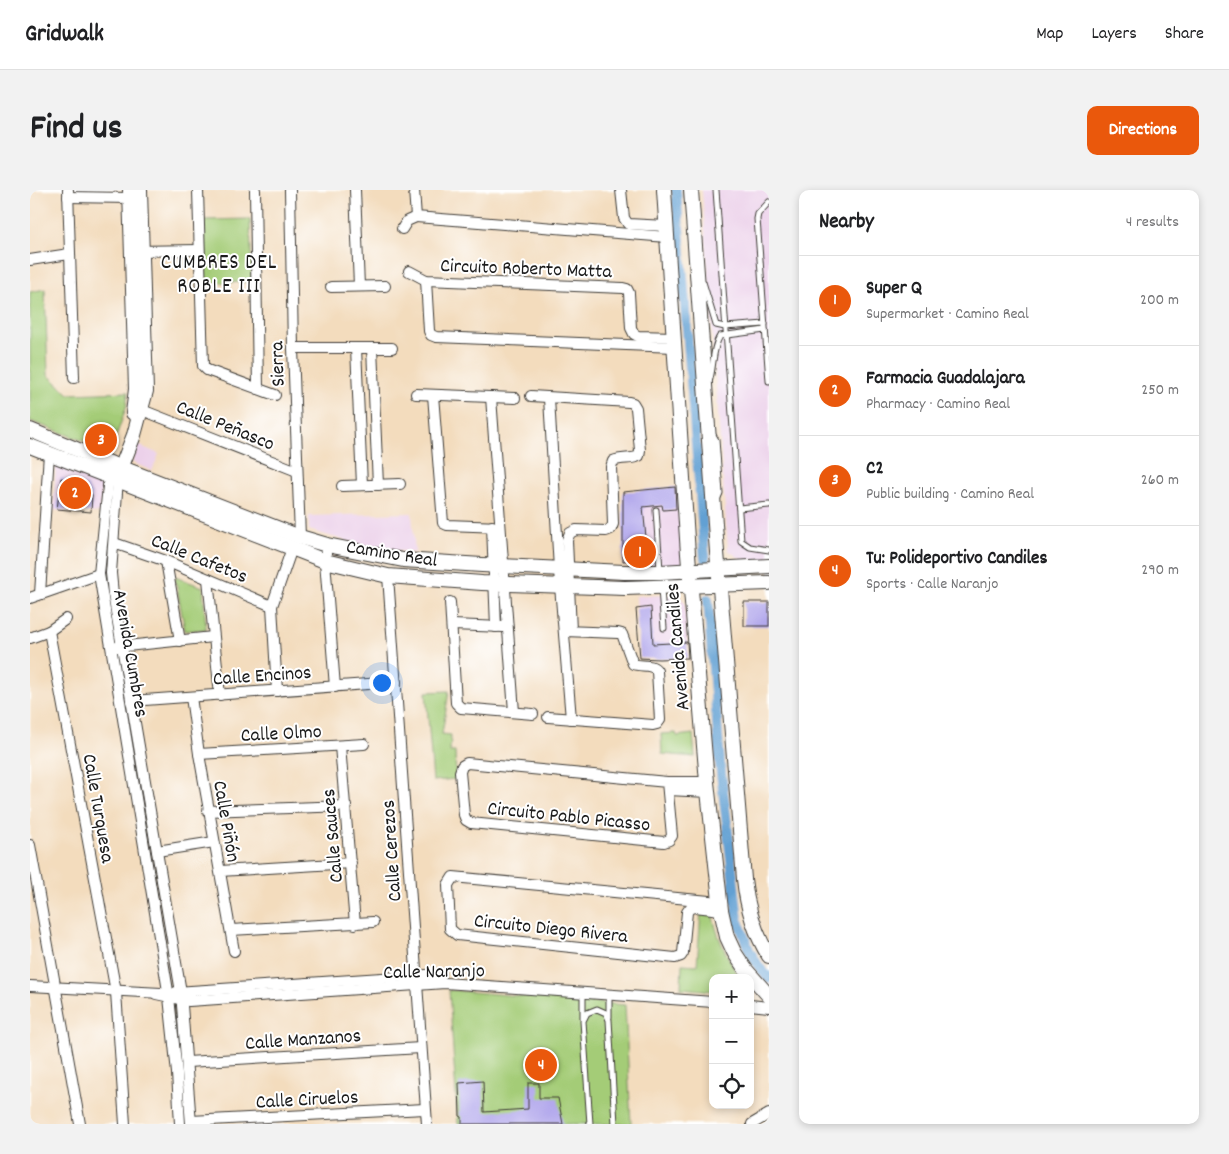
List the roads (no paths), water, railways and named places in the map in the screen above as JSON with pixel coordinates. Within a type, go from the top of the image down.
[{"type":"street","points":[[198,190],[203,366],[208,370],[275,395]]},
{"type":"street","points":[[255,190],[258,390]]},
{"type":"street","name":"Sierra","points":[[290,190],[297,471],[296,542]]},
{"type":"street","points":[[355,190],[359,286]]},
{"type":"street","points":[[414,190],[416,217]]},
{"type":"street","points":[[622,190],[624,218],[628,224],[667,232]]},
{"type":"street","name":"Avenida Candiles","points":[[664,190],[691,586],[720,906],[727,937],[734,952],[746,970],[769,996]]},
{"type":"street","points":[[691,190],[720,585],[747,903],[754,927],[769,956]]},
{"type":"street","points":[[74,378],[68,193],[133,192]]},
{"type":"street","name":"Avenida Cumbres","points":[[133,192],[146,391],[134,435],[115,472],[114,543],[111,580],[116,648],[169,995],[180,1124]]},
{"type":"street","points":[[402,229],[407,221],[416,217],[667,232]]},
{"type":"street","points":[[136,250],[199,250]]},
{"type":"street","name":"Avenida Cumbres","points":[[136,250],[135,408],[115,472],[99,574],[116,648],[131,701],[157,851],[181,996],[191,1122]]},
{"type":"street","points":[[30,260],[69,254]]},
{"type":"street","points":[[409,271],[426,280]]},
{"type":"street","name":"Circuito Roberto Matta","points":[[426,280],[627,289],[629,293],[631,328],[634,334],[674,342],[436,337],[431,335],[429,331],[426,280]]},
{"type":"street","points":[[331,287],[385,286]]},
{"type":"street","points":[[293,348],[392,348]]},
{"type":"street","points":[[356,348],[362,485]]},
{"type":"street","points":[[372,348],[378,485]]},
{"type":"street","points":[[416,394],[515,398]]},
{"type":"street","points":[[432,395],[443,523],[447,525],[496,527]]},
{"type":"street","points":[[531,396],[629,402],[633,403],[636,408],[639,456],[634,459],[618,459],[613,461],[611,466],[613,524],[606,531],[576,530],[570,533],[567,540],[563,570]]},
{"type":"street","points":[[492,397],[499,583],[507,627],[514,712]]},
{"type":"street","points":[[550,398],[567,631],[571,719]]},
{"type":"street","name":"Calle Peñasco","points":[[142,410],[297,471]]},
{"type":"street","name":"Camino Real","points":[[30,430],[115,472]]},
{"type":"street","name":"Camino Real","points":[[30,446],[115,472],[296,542],[326,561],[388,576],[625,588],[769,583]]},
{"type":"street","points":[[40,594],[49,453]]},
{"type":"street","points":[[342,486],[400,484]]},
{"type":"street","points":[[277,691],[272,606],[296,542]]},
{"type":"street","name":"Camino Real","points":[[296,542],[328,545],[403,560],[563,570],[660,572],[769,566]]},
{"type":"street","name":"Calle Cafetos","points":[[114,543],[166,561],[272,606]]},
{"type":"street","points":[[328,545],[326,561],[334,687]]},
{"type":"street","points":[[166,561],[180,641]]},
{"type":"street","points":[[30,598],[99,574]]},
{"type":"street","name":"Calle Cerezos","points":[[388,576],[426,1124]]},
{"type":"street","points":[[208,578],[220,695]]},
{"type":"street","points":[[496,627],[499,583]]},
{"type":"street","points":[[450,602],[456,703],[458,706],[461,708],[533,714]]},
{"type":"street","points":[[30,638],[49,631],[66,619]]},
{"type":"street","points":[[452,625],[507,627]]},
{"type":"street","name":"Calle Turquesa","points":[[49,631],[116,992],[125,1124]]},
{"type":"street","points":[[548,717],[653,726],[658,724],[660,720],[657,672],[652,666],[632,664],[622,634],[567,631]]},
{"type":"street","points":[[116,648],[214,637]]},
{"type":"street","name":"Calle Encinos","points":[[131,701],[396,682]]},
{"type":"street","name":"Calle Piñón","points":[[192,697],[208,811],[234,951]]},
{"type":"street","name":"Calle Olmo","points":[[199,754],[364,744]]},
{"type":"street","name":"Calle Sauces","points":[[340,746],[355,924]]},
{"type":"street","name":"Circuito Pablo Picasso","points":[[668,786],[672,836],[664,842],[471,822],[466,820],[464,815],[460,772],[462,766],[467,763],[668,786],[708,787]]},
{"type":"street","points":[[208,811],[346,806]]},
{"type":"street","points":[[157,851],[214,842]]},
{"type":"street","points":[[30,845],[80,1124]]},
{"type":"street","points":[[220,871],[351,863]]},
{"type":"street","name":"Circuito Diego Rivera","points":[[453,877],[720,906],[690,908],[687,912],[683,952],[675,958],[456,934],[450,929],[448,885],[453,877]]},
{"type":"street","points":[[231,930],[373,922]]},
{"type":"street","name":"Calle Naranjo","points":[[30,986],[181,996],[416,980],[441,974]]},
{"type":"street","name":"Calle Naranjo","points":[[416,980],[709,1002]]},
{"type":"street","points":[[754,1005],[769,1007]]},
{"type":"street","name":"Calle Manzanos","points":[[187,1062],[421,1048]]},
{"type":"street","name":"Calle Ciruelos","points":[[191,1122],[425,1110]]},
{"type":"street","points":[[752,1124],[769,1114]]},
{"type":"lane","points":[[716,190],[741,541],[750,547],[769,550]]},
{"type":"lane","points":[[769,202],[758,214],[757,219],[769,381]]},
{"type":"lane","points":[[697,264],[716,325],[717,341],[712,373],[706,392]]},
{"type":"lane","points":[[716,325],[725,327],[765,327]]},
{"type":"lane","points":[[717,341],[720,336],[765,327]]},
{"type":"lane","points":[[739,508],[769,505]]},
{"type":"lane","points":[[656,510],[664,628]]},
{"type":"lane","points":[[583,993],[590,1124]]},
{"type":"lane","points":[[609,994],[616,1124]]},
{"type":"lane","points":[[583,1021],[587,1012],[597,1009],[606,1013],[610,1020]]},
{"type":"waterway","points":[[676,190],[705,558]]},
{"type":"waterway","points":[[708,599],[720,764],[738,920],[749,950],[759,967],[769,978]]},
{"type":"place","name":"C2","points":[[101,440]]},
{"type":"place","name":"Farmacia Guadalajara","points":[[75,493]]},
{"type":"place","name":"Super Q","points":[[640,552]]},
{"type":"place","name":"Tu: Polideportivo Candiles","points":[[541,1065]]},
{"type":"district","name":"CUMBRES DEL ROBLE III","points":[[219,273]]}]
